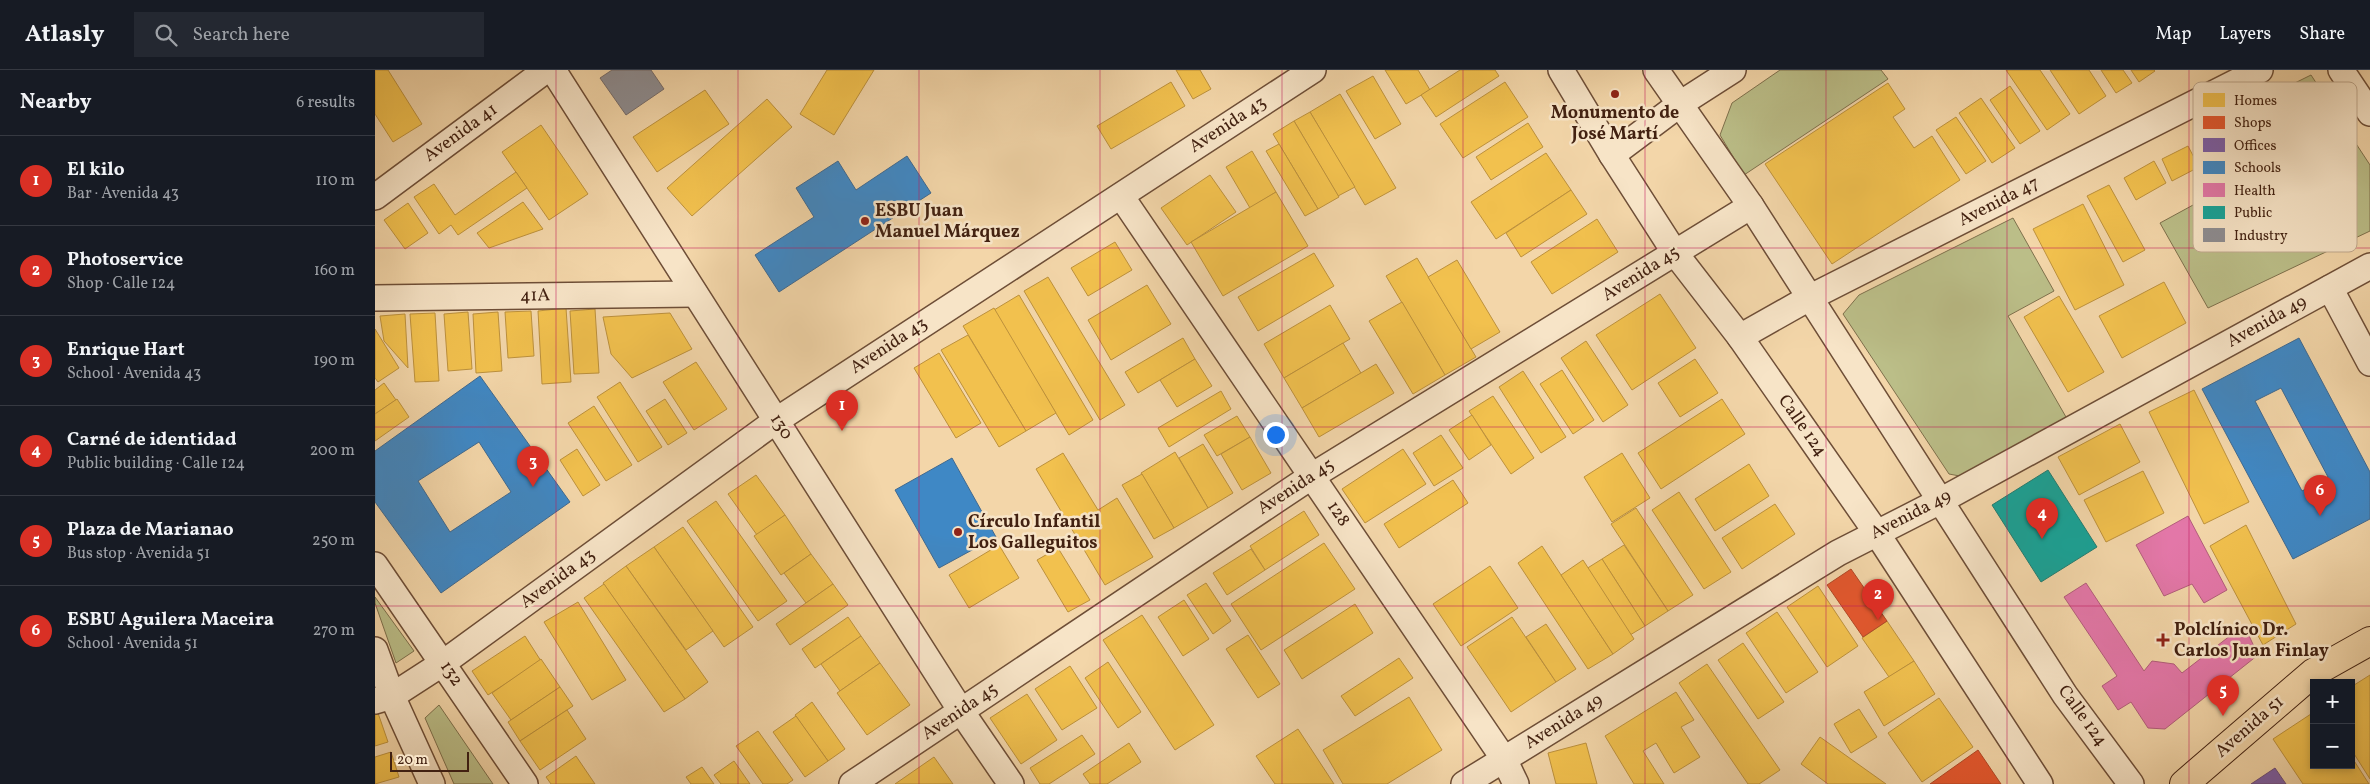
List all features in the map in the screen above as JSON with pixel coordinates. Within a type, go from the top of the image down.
[{"type":"main road","name":"Avenida 51","points":[[2184,784],[2313,673],[2370,641]]},
{"type":"street","name":"Avenida 41","points":[[375,197],[546,70]]},
{"type":"street","name":"130","points":[[553,70],[961,711],[1011,784]]},
{"type":"street","name":"Avenida 43","points":[[384,699],[443,663],[777,420],[1313,70]]},
{"type":"street","name":"Calle 124","points":[[1561,70],[1612,155],[1675,252],[1740,337],[1876,532],[2040,784]]},
{"type":"street","name":"Calle 124","points":[[1656,70],[1751,206],[2065,696],[2131,784]]},
{"type":"street","points":[[1612,155],[1680,104],[1733,70]]},
{"type":"street","name":"Avenida 47","points":[[2235,82],[2259,70]]},
{"type":"street","points":[[2341,70],[2349,82]]},
{"type":"street","points":[[2357,94],[2370,113]]},
{"type":"street","name":"Avenida 47","points":[[1740,337],[1809,298],[2193,103]]},
{"type":"street","name":"128","points":[[1121,196],[1504,759],[1517,784]]},
{"type":"street","name":"Avenida 45","points":[[852,784],[1312,476],[1751,206]]},
{"type":"street","name":"Avenida 49","points":[[1464,784],[1838,553],[1876,532],[1940,502],[2370,266]]},
{"type":"street","points":[[2330,288],[2370,363]]},
{"type":"street","name":"41A","points":[[375,298],[695,294]]},
{"type":"street","name":"132","points":[[375,565],[525,784]]},
{"type":"street","points":[[375,650],[384,699],[432,784]]},
{"type":"green space","points":[[1780,70],[1881,70],[1888,79],[1744,175],[1720,135],[1732,103]]},
{"type":"green space","points":[[2311,75],[2316,82],[2297,82]]},
{"type":"green space","points":[[2357,145],[2370,165],[2370,231],[2357,237]]},
{"type":"green space","points":[[2193,205],[2193,252],[2326,252],[2208,308],[2160,223]]},
{"type":"green space","points":[[2013,218],[2054,291],[2008,316],[2066,417],[1965,477],[1949,474],[1843,314],[1859,295]]},
{"type":"green space","points":[[375,597],[414,651],[396,663],[375,603]]},
{"type":"green space","points":[[439,705],[493,784],[454,784],[425,718]]},
{"type":"building: Homes","points":[[375,70],[388,70],[422,124],[393,142],[375,114]]},
{"type":"building: Homes","points":[[827,70],[874,70],[834,135],[800,114]]},
{"type":"building: Homes","points":[[1176,70],[1200,70],[1211,89],[1193,99]]},
{"type":"building: Homes","points":[[1385,70],[1418,70],[1430,90],[1406,104]]},
{"type":"building: Homes","points":[[1460,70],[1495,70],[1499,76],[1436,117],[1421,95]]},
{"type":"building: Homes","points":[[2006,70],[2040,70],[2070,114],[2047,130]]},
{"type":"building: Homes","points":[[2050,70],[2089,70],[2106,96],[2079,114]]},
{"type":"building: Homes","points":[[2101,70],[2123,70],[2132,83],[2116,93]]},
{"type":"building: Homes","points":[[2131,70],[2154,70],[2155,71],[2139,82]]},
{"type":"building: Homes","points":[[1373,76],[1401,124],[1375,139],[1346,91]]},
{"type":"building: Homes","points":[[1171,82],[1185,106],[1111,149],[1097,126]]},
{"type":"building: Homes","points":[[1505,82],[1528,117],[1463,158],[1440,124]]},
{"type":"building: Homes","points":[[1888,83],[1905,109],[1893,117],[1914,148],[1932,136],[1960,180],[1832,264],[1765,164]]},
{"type":"building: Homes","points":[[2010,86],[2040,131],[2020,144],[1990,100]]},
{"type":"building: Homes","points":[[705,90],[729,124],[657,172],[633,137]]},
{"type":"building: Homes","points":[[1340,94],[1396,188],[1365,205],[1310,112]]},
{"type":"building: Homes","points":[[1981,98],[2015,148],[1992,163],[1959,113]]},
{"type":"building: Homes","points":[[767,99],[792,127],[692,216],[667,188]]},
{"type":"building: Homes","points":[[1310,112],[1355,187],[1338,196],[1294,121]]},
{"type":"building: Homes","points":[[1956,117],[1986,161],[1966,174],[1936,130]]},
{"type":"building: Homes","points":[[1294,121],[1339,197],[1318,209],[1273,134]]},
{"type":"building: Homes","points":[[1528,123],[1543,147],[1491,180],[1476,157]]},
{"type":"building: Homes","points":[[541,125],[588,194],[549,220],[502,152]]},
{"type":"building: Homes","points":[[1279,144],[1318,209],[1305,216],[1266,151]]},
{"type":"building: Homes","points":[[2188,146],[2193,156],[2193,170],[2172,181],[2162,159]]},
{"type":"building: Homes","points":[[1252,151],[1276,192],[1250,208],[1226,167]]},
{"type":"building: Homes","points":[[1546,153],[1571,190],[1496,239],[1471,202]]},
{"type":"building: Homes","points":[[2154,161],[2166,183],[2136,200],[2124,178]]},
{"type":"building: Homes","points":[[516,172],[527,188],[458,235],[451,225],[439,234],[414,197],[434,184],[455,215]]},
{"type":"building: Homes","points":[[1210,175],[1236,212],[1187,245],[1161,208]]},
{"type":"building: Homes","points":[[2109,185],[2145,250],[2123,262],[2087,196]]},
{"type":"building: Homes","points":[[1571,190],[1587,214],[1521,257],[1506,233]]},
{"type":"building: Homes","points":[[1276,192],[1308,246],[1223,296],[1191,242]]},
{"type":"building: Homes","points":[[523,202],[543,229],[489,248],[477,233]]},
{"type":"building: Homes","points":[[408,203],[428,233],[405,249],[384,220]]},
{"type":"building: Homes","points":[[2083,204],[2124,285],[2075,310],[2033,229]]},
{"type":"building: Homes","points":[[1597,219],[1618,252],[1552,294],[1531,262]]},
{"type":"building: Homes","points":[[1115,242],[1132,270],[1088,296],[1071,268]]},
{"type":"building: Homes","points":[[1314,253],[1334,286],[1258,331],[1238,297]]},
{"type":"building: Homes","points":[[1417,258],[1476,357],[1445,375],[1386,276]]},
{"type":"building: Homes","points":[[1457,260],[1500,332],[1471,349],[1428,277]]},
{"type":"building: Homes","points":[[1048,277],[1125,405],[1100,420],[1024,291]]},
{"type":"building: Homes","points":[[2164,282],[2186,323],[2122,358],[2099,316]]},
{"type":"building: Homes","points":[[1147,285],[1171,324],[1111,360],[1088,320]]},
{"type":"building: Homes","points":[[1660,294],[1696,348],[1632,390],[1596,335]]},
{"type":"building: Homes","points":[[1019,295],[1093,420],[1069,435],[994,310]]},
{"type":"building: Homes","points":[[2059,296],[2104,372],[2068,392],[2024,317]]},
{"type":"building: Homes","points":[[1402,302],[1445,375],[1413,394],[1369,321]]},
{"type":"building: Homes","points":[[1330,305],[1350,339],[1284,378],[1264,344]]},
{"type":"building: Homes","points":[[566,308],[571,382],[542,384],[538,311]]},
{"type":"building: Homes","points":[[994,308],[1056,413],[1026,431],[963,326]]},
{"type":"building: Homes","points":[[595,309],[599,373],[574,374],[570,311]]},
{"type":"building: Homes","points":[[531,311],[534,356],[508,358],[505,312]]},
{"type":"building: Homes","points":[[468,312],[472,369],[448,371],[444,314]]},
{"type":"building: Homes","points":[[498,312],[502,371],[476,373],[473,314]]},
{"type":"building: Homes","points":[[435,313],[439,381],[415,382],[410,314]]},
{"type":"building: Homes","points":[[670,313],[692,349],[632,378],[611,354],[603,317]]},
{"type":"building: Homes","points":[[405,314],[408,368],[384,341],[380,316]]},
{"type":"building: Homes","points":[[375,329],[399,368],[378,382],[375,378]]},
{"type":"building: Homes","points":[[968,335],[1026,431],[999,447],[941,350]]},
{"type":"building: Homes","points":[[1183,338],[1195,359],[1138,393],[1125,372]]},
{"type":"building: Homes","points":[[1586,341],[1628,405],[1603,422],[1561,358]]},
{"type":"building: Homes","points":[[1343,343],[1361,373],[1302,408],[1284,378]]},
{"type":"building: Homes","points":[[939,353],[981,423],[956,438],[914,368]]},
{"type":"building: Homes","points":[[1195,359],[1212,386],[1177,407],[1160,380]]},
{"type":"building: Homes","points":[[1695,359],[1718,393],[1680,417],[1658,383]]},
{"type":"building: Homes","points":[[696,362],[727,409],[694,430],[663,382]]},
{"type":"building: Homes","points":[[1376,364],[1394,393],[1319,437],[1302,408]]},
{"type":"building: Homes","points":[[1562,370],[1594,420],[1573,434],[1540,384]]},
{"type":"building: Homes","points":[[1523,371],[1566,437],[1541,453],[1499,387]]},
{"type":"building: Homes","points":[[620,382],[662,447],[638,462],[597,397]]},
{"type":"building: Homes","points":[[384,383],[396,400],[375,414],[375,390]]},
{"type":"building: Homes","points":[[2194,390],[2249,502],[2204,524],[2149,412]]},
{"type":"building: Homes","points":[[1221,391],[1231,409],[1169,447],[1158,428]]},
{"type":"building: Homes","points":[[1493,396],[1534,458],[1511,474],[1469,411]]},
{"type":"building: Homes","points":[[397,399],[409,417],[375,441],[375,414]]},
{"type":"building: Homes","points":[[665,399],[687,433],[668,445],[646,411]]},
{"type":"building: Homes","points":[[1722,399],[1745,434],[1661,489],[1638,453]]},
{"type":"building: Homes","points":[[594,406],[632,465],[606,481],[568,423]]},
{"type":"building: Homes","points":[[1472,415],[1491,445],[1469,460],[1449,430]]},
{"type":"building: Homes","points":[[1237,416],[1250,437],[1217,456],[1204,435]]},
{"type":"building: Homes","points":[[2120,424],[2140,462],[2079,495],[2058,457]]},
{"type":"building: Homes","points":[[1441,435],[1463,468],[1434,486],[1413,453]]},
{"type":"building: Homes","points":[[1250,437],[1271,473],[1242,490],[1221,454]]},
{"type":"building: Homes","points":[[1203,444],[1233,493],[1208,508],[1179,458]]},
{"type":"building: Homes","points":[[577,449],[600,485],[583,496],[560,460]]},
{"type":"building: Homes","points":[[1403,449],[1426,484],[1365,523],[1342,489]]},
{"type":"building: Homes","points":[[1175,452],[1208,508],[1174,528],[1141,473]]},
{"type":"building: Homes","points":[[1063,453],[1098,510],[1117,498],[1153,557],[1105,585],[1036,469]]},
{"type":"building: Homes","points":[[1622,453],[1650,498],[1612,522],[1584,477]]},
{"type":"building: Homes","points":[[1749,464],[1769,496],[1715,531],[1695,499]]},
{"type":"building: Homes","points":[[2143,471],[2164,513],[2106,542],[2084,500]]},
{"type":"building: Homes","points":[[1142,474],[1174,528],[1154,539],[1122,485]]},
{"type":"building: Homes","points":[[756,475],[785,515],[757,535],[728,494]]},
{"type":"building: Homes","points":[[1453,480],[1468,503],[1399,548],[1384,524]]},
{"type":"building: Homes","points":[[1679,492],[1731,572],[1704,589],[1652,510]]},
{"type":"building: Homes","points":[[716,501],[787,601],[758,621],[687,521]]},
{"type":"building: Homes","points":[[1775,504],[1795,534],[1742,569],[1722,538]]},
{"type":"building: Homes","points":[[1636,508],[1693,595],[1668,611],[1611,524]]},
{"type":"building: Homes","points":[[1304,511],[1319,535],[1265,570],[1250,546]]},
{"type":"building: Homes","points":[[785,515],[811,554],[781,575],[754,536]]},
{"type":"building: Homes","points":[[2246,525],[2296,624],[2263,645],[2210,546]]},
{"type":"building: Homes","points":[[683,527],[753,627],[724,647],[654,547]]},
{"type":"building: Homes","points":[[1324,543],[1355,589],[1261,650],[1231,604]]},
{"type":"building: Homes","points":[[999,545],[1019,578],[969,608],[949,575]]},
{"type":"building: Homes","points":[[1624,545],[1668,611],[1645,626],[1602,559]]},
{"type":"building: Homes","points":[[1542,546],[1613,654],[1588,669],[1518,563]]},
{"type":"building: Homes","points":[[654,547],[713,631],[686,650],[626,566]]},
{"type":"building: Homes","points":[[1058,548],[1090,600],[1068,612],[1037,560]]},
{"type":"building: Homes","points":[[1251,549],[1265,570],[1227,595],[1213,573]]},
{"type":"building: Homes","points":[[811,554],[833,584],[806,603],[784,573]]},
{"type":"building: Homes","points":[[1602,559],[1645,626],[1630,635],[1586,569]]},
{"type":"building: Homes","points":[[1583,560],[1634,639],[1613,654],[1561,575]]},
{"type":"building: Homes","points":[[626,566],[708,682],[685,699],[603,583]]},
{"type":"building: Homes","points":[[1490,566],[1518,608],[1461,646],[1433,604]]},
{"type":"building: Homes","points":[[1206,583],[1231,621],[1213,634],[1187,595]]},
{"type":"building: Homes","points":[[604,584],[685,699],[664,712],[584,598]]},
{"type":"building: Homes","points":[[833,584],[848,605],[790,645],[776,624]]},
{"type":"building: Homes","points":[[1818,586],[1858,646],[1827,667],[1787,607]]},
{"type":"building: Homes","points":[[1184,600],[1209,639],[1183,656],[1158,617]]},
{"type":"building: Homes","points":[[578,602],[626,680],[592,700],[544,622]]},
{"type":"building: Homes","points":[[1355,604],[1373,633],[1302,679],[1284,650]]},
{"type":"building: Homes","points":[[1777,612],[1818,672],[1786,693],[1746,633]]},
{"type":"building: Homes","points":[[1142,615],[1214,725],[1175,750],[1103,640]]},
{"type":"building: Homes","points":[[848,617],[861,636],[815,668],[802,649]]},
{"type":"building: Homes","points":[[1512,617],[1556,682],[1511,712],[1467,647]]},
{"type":"building: Homes","points":[[1887,621],[1914,661],[1889,677],[1862,638]]},
{"type":"building: Homes","points":[[1546,624],[1576,669],[1556,682],[1526,637]]},
{"type":"building: Homes","points":[[1248,635],[1280,684],[1258,698],[1226,649]]},
{"type":"building: Homes","points":[[525,636],[541,661],[488,695],[472,671]]},
{"type":"building: Homes","points":[[861,636],[880,663],[840,691],[821,664]]},
{"type":"building: Homes","points":[[1743,643],[1784,702],[1758,719],[1718,660]]},
{"type":"building: Homes","points":[[1399,658],[1413,678],[1355,716],[1341,696]]},
{"type":"building: Homes","points":[[541,659],[560,687],[511,720],[492,693]]},
{"type":"building: Homes","points":[[1914,661],[1935,694],[1884,726],[1864,692]]},
{"type":"building: Homes","points":[[1108,662],[1141,712],[1118,728],[1085,678]]},
{"type":"building: Homes","points":[[880,663],[910,705],[867,735],[837,693]]},
{"type":"building: Homes","points":[[1707,664],[1780,770],[1759,784],[1748,784],[1679,683]]},
{"type":"building: Homes","points":[[1070,666],[1097,708],[1062,730],[1035,689]]},
{"type":"building: Homes","points":[[2370,675],[2370,779],[2355,755],[2355,684]]},
{"type":"building: Homes","points":[[560,687],[573,706],[520,741],[508,722]]},
{"type":"building: Homes","points":[[1676,692],[1694,720],[1681,727],[1700,757],[1674,773],[1656,743],[1643,751],[1664,784],[1634,784],[1605,736]]},
{"type":"building: Homes","points":[[1027,694],[1057,740],[1021,764],[990,718]]},
{"type":"building: Homes","points":[[1409,697],[1442,750],[1387,784],[1343,784],[1323,750]]},
{"type":"building: Homes","points":[[1939,698],[1973,747],[1922,782],[1888,733]]},
{"type":"building: Homes","points":[[812,702],[845,749],[828,761],[795,715]]},
{"type":"building: Homes","points":[[1859,709],[1877,737],[1851,753],[1834,724]]},
{"type":"building: Homes","points":[[567,710],[586,739],[540,770],[520,741]]},
{"type":"building: Homes","points":[[378,713],[388,742],[375,746],[375,714]]},
{"type":"building: Homes","points":[[2310,715],[2310,769],[2355,769],[2355,762],[2369,784],[2303,784],[2273,739]]},
{"type":"building: Homes","points":[[796,716],[828,761],[805,777],[773,732]]},
{"type":"building: Homes","points":[[1298,729],[1334,784],[1275,784],[1256,756]]},
{"type":"building: Homes","points":[[758,731],[793,780],[787,784],[763,784],[736,746]]},
{"type":"building: Homes","points":[[1082,735],[1095,754],[1049,784],[1040,784],[1030,768]]},
{"type":"building: Homes","points":[[1820,737],[1886,784],[1828,784],[1801,764]]},
{"type":"building: Homes","points":[[1129,743],[1141,762],[1107,784],[1090,784],[1083,774]]},
{"type":"building: Homes","points":[[1586,743],[1597,784],[1556,784],[1548,753]]},
{"type":"building: Homes","points":[[391,752],[399,777],[375,784],[375,757]]},
{"type":"building: Homes","points":[[576,756],[595,784],[551,784],[546,777]]},
{"type":"building: Homes","points":[[934,757],[953,784],[895,784]]},
{"type":"building: Homes","points":[[734,761],[750,784],[721,784],[714,775]]},
{"type":"building: Homes","points":[[702,767],[714,784],[691,784],[686,777]]},
{"type":"building: Shops","points":[[1851,569],[1887,621],[1863,637],[1827,585]]},
{"type":"building: Shops","points":[[1978,750],[2001,784],[1930,784]]},
{"type":"building: Offices","points":[[2275,768],[2286,784],[2251,784]]},
{"type":"building: Schools","points":[[907,156],[931,193],[779,292],[755,255],[814,217],[796,188],[838,161],[856,190]]},
{"type":"building: Schools","points":[[2299,338],[2370,472],[2370,519],[2293,559],[2202,389]],"holes":[[[2281,388],[2328,477],[2302,491],[2255,401]]]},
{"type":"building: Schools","points":[[480,376],[570,502],[441,593],[375,502],[375,451]],"holes":[[[479,442],[511,492],[450,532],[418,481]]]},
{"type":"building: Schools","points":[[952,458],[996,537],[939,568],[895,490]]},
{"type":"building: Health","points":[[2188,516],[2227,590],[2204,603],[2192,584],[2164,596],[2136,545]]},
{"type":"building: Health","points":[[2086,583],[2144,671],[2152,661],[2174,664],[2182,673],[2244,625],[2258,655],[2165,729],[2148,728],[2131,702],[2118,710],[2102,686],[2117,676],[2064,597]]},
{"type":"building: Public","points":[[2048,470],[2097,547],[2041,582],[1992,505]]},
{"type":"building: Industry","points":[[612,70],[651,70],[664,89],[626,115],[600,78]]},
{"type":"place","name":"Monumento de José Martí","points":[[1615,94]]},
{"type":"place","name":"ESBU Juan Manuel Márquez","points":[[865,221]]},
{"type":"place","name":"El kilo","points":[[842,431]]},
{"type":"place","name":"Enrique Hart","points":[[533,487]]},
{"type":"place","name":"ESBU Aguilera Maceira","points":[[2320,516]]},
{"type":"place","name":"Círculo Infantil Los Galleguitos","points":[[958,532]]},
{"type":"place","name":"Carné de identidad","points":[[2042,539]]},
{"type":"place","name":"Photoservice","points":[[1878,620]]},
{"type":"place","name":"Polclínico Dr. Carlos Juan Finlay","points":[[2163,640]]},
{"type":"place","name":"Plaza de Marianao","points":[[2223,716]]}]
